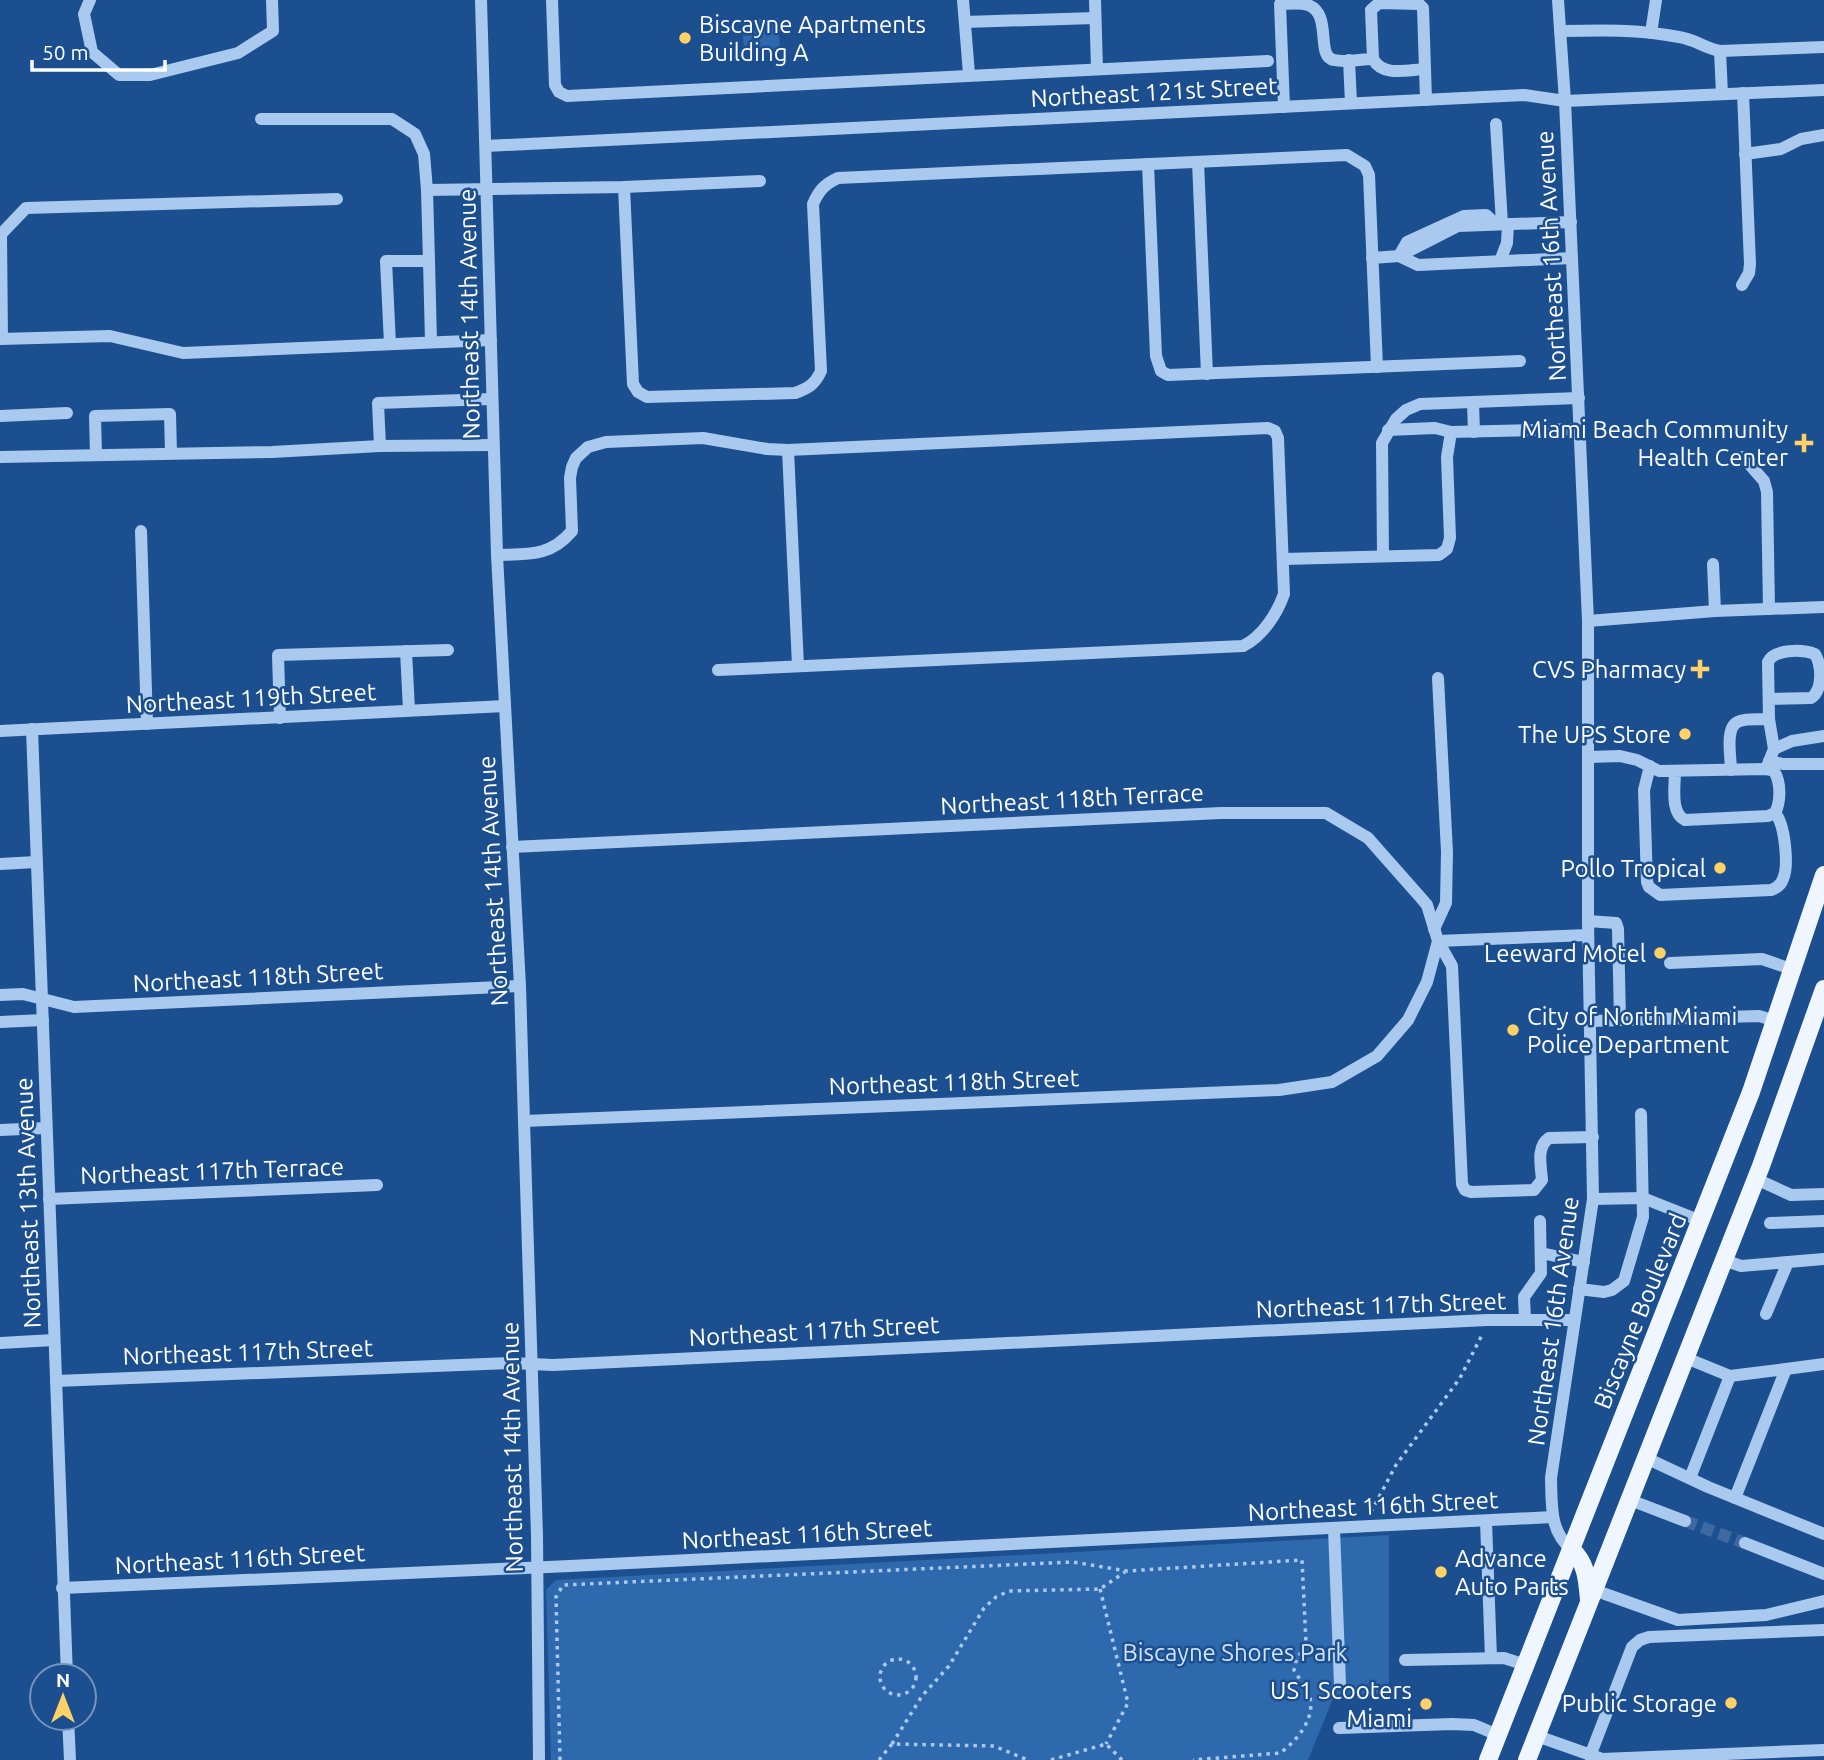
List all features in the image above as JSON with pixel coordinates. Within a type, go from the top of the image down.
[{"type":"main road","name":"Biscayne Boulevard","points":[[1488,1760],[1702,1221],[1794,970],[1824,875]]},
{"type":"main road","points":[[1527,1760],[1756,1179],[1824,989]]},
{"type":"main road","points":[[1572,1550],[1586,1570],[1592,1597]]},
{"type":"street","points":[[90,0],[84,14],[92,52],[119,75],[150,75],[238,53],[273,31],[272,0]]},
{"type":"street","name":"Northeast 14th Avenue","points":[[481,0],[496,555],[520,986],[537,1566],[539,1760]]},
{"type":"street","points":[[552,0],[555,85],[559,92],[567,96],[1268,61]]},
{"type":"street","points":[[964,0],[969,74]]},
{"type":"street","points":[[1094,0],[1097,69]]},
{"type":"street","name":"Northeast 16th Avenue","points":[[1558,0],[1571,222],[1588,621],[1588,928],[1593,1137],[1593,1199],[1551,1478],[1556,1532],[1572,1550]]},
{"type":"street","points":[[1651,33],[1656,0]]},
{"type":"street","points":[[1284,107],[1280,2],[1305,3],[1314,7],[1324,28],[1327,57],[1333,60],[1373,59]]},
{"type":"street","points":[[1424,69],[1385,71],[1377,66],[1373,59],[1371,10],[1374,6],[1379,3],[1413,2],[1423,8],[1426,100]]},
{"type":"street","points":[[965,22],[1095,18]]},
{"type":"street","points":[[1560,31],[1620,29],[1681,37],[1693,40],[1705,48],[1720,51],[1824,47]]},
{"type":"street","points":[[1720,51],[1721,94]]},
{"type":"street","points":[[1349,60],[1351,103]]},
{"type":"street","name":"Northeast 121st Street","points":[[486,146],[1524,95],[1565,101],[1824,90]]},
{"type":"street","points":[[1742,285],[1749,273],[1750,264],[1743,93]]},
{"type":"street","points":[[261,119],[392,119],[415,134],[424,154],[427,190],[431,342]]},
{"type":"street","points":[[1496,124],[1502,224],[1507,243],[1500,261]]},
{"type":"street","points":[[1745,154],[1781,149],[1801,139],[1824,135]]},
{"type":"street","points":[[624,187],[633,384],[638,392],[647,397],[658,398],[795,393],[816,382],[821,371],[813,204],[826,183],[838,178],[1347,155],[1365,166],[1369,175],[1377,367]]},
{"type":"street","points":[[1198,162],[1207,374]]},
{"type":"street","points":[[1148,164],[1157,364],[1168,375],[1520,361]]},
{"type":"street","points":[[427,190],[624,187],[760,181]]},
{"type":"street","points":[[337,199],[26,208],[1,234],[1,339],[110,336],[183,353],[311,350],[491,340]]},
{"type":"street","points":[[1372,258],[1399,256],[1426,244],[1451,228],[1571,222]]},
{"type":"street","points":[[1399,256],[1418,265],[1572,258]]},
{"type":"street","points":[[390,344],[386,261],[429,261]]},
{"type":"street","points":[[1382,556],[1382,443],[1388,430],[1406,410],[1420,404],[1578,398]]},
{"type":"street","points":[[380,446],[378,402],[491,399]]},
{"type":"street","points":[[1473,402],[1474,432]]},
{"type":"street","points":[[0,416],[67,413]]},
{"type":"street","points":[[96,455],[94,416],[170,414],[171,453]]},
{"type":"street","points":[[496,555],[537,553],[563,542],[572,531],[572,467],[576,458],[587,447],[606,442],[703,438],[788,450],[1268,428],[1275,431],[1278,438],[1284,594],[1279,608],[1250,642],[1242,646],[719,670]]},
{"type":"street","points":[[1388,430],[1435,428],[1451,432],[1474,432],[1580,429]]},
{"type":"street","points":[[1284,559],[1439,555],[1447,548],[1450,538],[1447,457],[1451,432]]},
{"type":"street","points":[[0,457],[493,445]]},
{"type":"street","points":[[788,450],[798,666]]},
{"type":"street","points":[[1743,457],[1764,481],[1766,492],[1769,609]]},
{"type":"street","points":[[141,531],[147,724]]},
{"type":"street","points":[[1713,565],[1715,611]]},
{"type":"street","points":[[1588,621],[1715,611],[1824,607]]},
{"type":"street","points":[[280,718],[278,655],[448,650]]},
{"type":"street","points":[[406,651],[409,710]]},
{"type":"street","points":[[1675,771],[1676,810],[1679,817],[1685,820],[1768,816],[1775,813],[1779,806],[1778,778],[1770,760],[1768,662],[1770,656],[1776,653],[1815,654],[1819,674],[1816,694],[1811,698],[1769,699]]},
{"type":"street","points":[[1438,678],[1447,852],[1446,903],[1436,935],[1588,928],[1615,923],[1618,929],[1620,1020]]},
{"type":"street","name":"Northeast 119th Street","points":[[0,730],[505,706]]},
{"type":"street","points":[[1731,770],[1732,725],[1738,721],[1769,719]]},
{"type":"street","name":"Northeast 13th Avenue","points":[[32,729],[65,1662]]},
{"type":"street","points":[[1589,757],[1620,756],[1637,760],[1659,771],[1731,770],[1770,760],[1792,741],[1824,736]]},
{"type":"street","points":[[1770,760],[1783,764],[1824,764]]},
{"type":"street","points":[[1650,766],[1644,790],[1647,881],[1649,887],[1661,895],[1771,890],[1778,887],[1785,875],[1784,828],[1775,813]]},
{"type":"street","name":"Northeast 118th Terrace","points":[[512,847],[1221,813],[1326,813],[1368,838],[1427,905],[1436,935],[1452,966],[1462,1184],[1465,1190],[1534,1190],[1542,1180],[1541,1148],[1544,1142],[1549,1138],[1593,1137]]},
{"type":"street","points":[[0,864],[36,862]]},
{"type":"street","name":"Northeast 118th Street","points":[[524,1121],[1279,1090],[1332,1082],[1377,1056],[1408,1020],[1427,982],[1436,935]]},
{"type":"street","points":[[1670,963],[1762,959],[1794,970]]},
{"type":"street","name":"Northeast 118th Street","points":[[0,995],[23,994],[74,1007],[520,986]]},
{"type":"street","points":[[1590,1021],[1759,1016],[1776,1021]]},
{"type":"street","points":[[0,1022],[43,1020]]},
{"type":"street","points":[[1579,1289],[1604,1292],[1612,1290],[1624,1280],[1643,1217],[1641,1114]]},
{"type":"street","points":[[0,1130],[46,1128]]},
{"type":"street","points":[[1756,1179],[1791,1195],[1824,1194]]},
{"type":"street","name":"Northeast 117th Terrace","points":[[49,1199],[377,1185]]},
{"type":"street","points":[[1593,1199],[1643,1198],[1702,1221]]},
{"type":"street","points":[[1525,1320],[1524,1297],[1541,1273],[1540,1221]]},
{"type":"street","points":[[1770,1223],[1824,1221]]},
{"type":"street","points":[[1541,1253],[1584,1262]]},
{"type":"street","points":[[1724,1260],[1741,1266],[1824,1259]]},
{"type":"street","points":[[1766,1314],[1788,1262]]},
{"type":"street","name":"Northeast 117th Street","points":[[56,1381],[532,1363],[553,1365],[1487,1320],[1574,1320]]},
{"type":"street","points":[[0,1343],[54,1340]]},
{"type":"street","points":[[1686,1358],[1730,1376],[1824,1364]]},
{"type":"street","points":[[1735,1498],[1786,1369]]},
{"type":"street","points":[[1690,1478],[1730,1376]]},
{"type":"street","points":[[1646,1458],[1824,1534]]},
{"type":"street","points":[[1630,1500],[1685,1521]]},
{"type":"street","name":"Northeast 116th Street","points":[[62,1588],[1553,1517]]},
{"type":"street","points":[[1486,1521],[1491,1658]]},
{"type":"street","points":[[1334,1529],[1340,1684]]},
{"type":"street","points":[[1745,1543],[1824,1574]]},
{"type":"street","points":[[1592,1597],[1678,1620],[1766,1615],[1824,1601]]},
{"type":"street","points":[[1590,1756],[1632,1647],[1640,1640],[1649,1637],[1824,1630]]},
{"type":"street","points":[[1405,1660],[1504,1658],[1526,1665]]},
{"type":"street","points":[[1339,1728],[1452,1724],[1474,1726],[1499,1735]]},
{"type":"street","points":[[69,1732],[70,1760]]},
{"type":"street","points":[[1536,1736],[1590,1756],[1617,1760],[1824,1750]]},
{"type":"path","points":[[1362,1527],[1396,1465],[1460,1378],[1487,1320]]},
{"type":"path","points":[[560,1760],[556,1597],[563,1585],[1073,1562],[1127,1571],[1302,1560],[1306,1643],[1294,1670],[1312,1704],[1303,1728],[1289,1747],[1280,1753],[1193,1760]]},
{"type":"path","points":[[879,1760],[922,1696],[949,1666],[984,1608],[996,1597],[1009,1591],[1100,1589],[1127,1571]]},
{"type":"path","points":[[1051,1760],[1106,1744],[1128,1703],[1100,1589]]},
{"type":"path","points":[[893,1659],[904,1660],[913,1666],[916,1677],[913,1688],[903,1694],[892,1694],[883,1687],[880,1676],[883,1665],[893,1659]]},
{"type":"path","points":[[892,1744],[994,1746],[1028,1760]]},
{"type":"path","points":[[1106,1744],[1122,1760]]},
{"type":"green space","points":[[778,18],[780,50],[744,52],[742,20]]},
{"type":"green space","name":"Biscayne Shores Park","points":[[1389,1535],[1389,1693],[1334,1696],[1308,1760],[551,1760],[546,1590],[556,1580]]},
{"type":"tunnel","points":[[1685,1521],[1745,1543]]},
{"type":"place","name":"Biscayne Apartments Building A","points":[[685,38]]},
{"type":"place","name":"Miami Beach Community Health Center","points":[[1804,443]]},
{"type":"place","name":"CVS Pharmacy","points":[[1700,669]]},
{"type":"place","name":"The UPS Store","points":[[1685,734]]},
{"type":"place","name":"Pollo Tropical","points":[[1720,868]]},
{"type":"place","name":"Leeward Motel","points":[[1660,953]]},
{"type":"place","name":"City of North Miami Police Department","points":[[1513,1030]]},
{"type":"place","name":"Advance Auto Parts","points":[[1441,1572]]},
{"type":"place","name":"Public Storage","points":[[1731,1703]]},
{"type":"place","name":"US1 Scooters Miami","points":[[1426,1704]]}]
